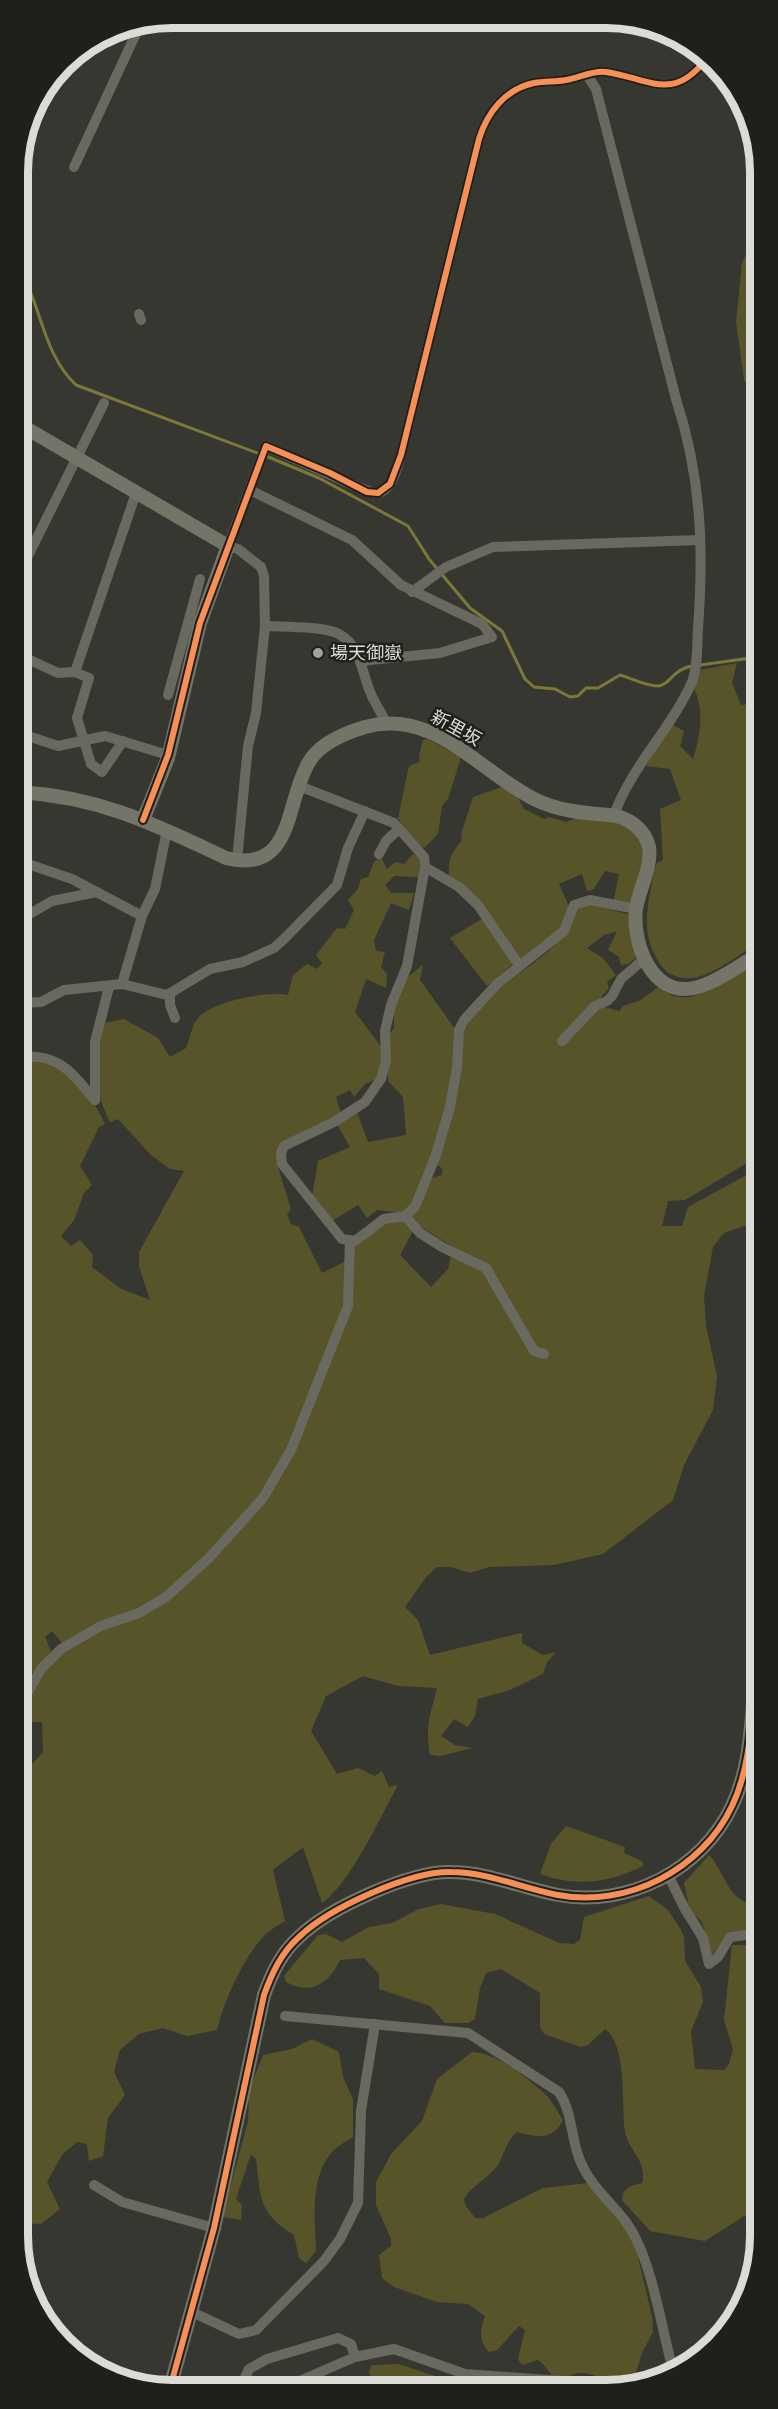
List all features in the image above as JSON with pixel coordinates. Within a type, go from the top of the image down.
[{"type":"street","points":[[74,167],[136,33]]},
{"type":"street","points":[[143,820],[168,755],[200,623],[266,446],[297,458],[368,492],[378,493],[390,484],[406,434],[483,127],[497,104],[522,87],[606,72],[652,85],[667,85],[688,77],[700,65]]},
{"type":"street","points":[[587,75],[596,89],[676,399],[689,439],[698,491],[700,540],[701,575],[692,680],[639,767],[614,815]]},
{"type":"street","points":[[29,555],[105,404]]},
{"type":"street","points":[[29,430],[228,546],[238,549],[261,567],[264,576],[265,626],[256,713],[248,746],[237,860],[143,820],[79,799],[29,793]]},
{"type":"street","points":[[250,490],[352,540],[401,585],[482,624],[492,637],[440,652],[360,661]]},
{"type":"street","points":[[75,672],[136,493]]},
{"type":"street","points":[[412,592],[444,568],[493,547],[700,540]]},
{"type":"street","points":[[168,695],[200,579]]},
{"type":"street","points":[[265,626],[338,634],[352,647],[360,661],[371,694],[386,723]]},
{"type":"street","points":[[29,660],[58,673],[75,672],[89,678],[77,718],[91,764],[102,772],[123,741]]},
{"type":"street","points":[[175,667],[190,662]]},
{"type":"street","name":"新里坂","points":[[237,860],[261,858],[276,846],[286,829],[309,762],[320,750],[353,731],[386,723],[412,726],[442,738],[544,803],[573,812],[614,815],[624,818],[641,830],[649,847],[645,876],[636,909],[637,933],[644,959],[651,971],[664,983],[686,989],[704,985],[750,960]]},
{"type":"street","points":[[29,736],[58,746],[105,736],[168,755]]},
{"type":"street","points":[[299,786],[394,824],[424,857],[425,867],[407,966],[391,1005],[385,1031],[386,1061],[381,1079],[365,1102],[334,1122],[284,1146],[280,1153],[282,1164],[342,1239],[355,1241],[384,1219],[405,1216],[415,1206],[436,1155],[450,1107],[457,1067],[459,1030],[464,1020],[497,984],[564,931],[574,905],[590,900],[636,909]]},
{"type":"street","points":[[29,1003],[41,1002],[64,990],[122,984],[154,993],[170,993],[210,969],[243,962],[274,948],[337,885],[348,848],[365,811]]},
{"type":"street","points":[[379,854],[386,841],[399,829]]},
{"type":"street","points":[[122,984],[142,916],[155,889],[167,830]]},
{"type":"street","points":[[29,864],[72,879],[142,916]]},
{"type":"street","points":[[425,867],[459,887],[478,905],[519,965]]},
{"type":"street","points":[[29,915],[52,902],[97,892]]},
{"type":"street","points":[[562,1041],[595,1005],[607,1001],[612,996],[621,979],[644,959]]},
{"type":"street","points":[[29,1057],[47,1056],[58,1062],[95,1100],[95,1042],[109,987]]},
{"type":"street","points":[[170,993],[170,1005],[176,1018]]},
{"type":"street","points":[[405,1216],[420,1233],[442,1247],[486,1268],[534,1351],[544,1354]]},
{"type":"street","points":[[28,1683],[61,1649],[101,1626],[139,1613],[166,1596],[192,1575],[263,1497],[291,1450],[348,1306],[350,1240]]},
{"type":"street","points":[[174,2380],[214,2228],[247,2064],[264,1995],[275,1966],[298,1937],[334,1912],[402,1881],[437,1872],[472,1874],[574,1898],[611,1895],[651,1884],[668,1875],[704,1846],[722,1825],[741,1784],[747,1763],[749,1733]]},
{"type":"street","points":[[668,1875],[685,1910],[703,1938],[709,1964],[718,1958],[730,1937],[749,1936]]},
{"type":"street","points":[[285,2016],[468,2033],[559,2092],[569,2107],[573,2142],[582,2167],[624,2218],[637,2239],[672,2364]]},
{"type":"street","points":[[192,2312],[239,2334],[256,2330],[324,2261],[340,2239],[358,2203],[361,2111],[375,2024]]},
{"type":"street","points":[[94,2185],[122,2202],[214,2228]]},
{"type":"street","points":[[244,2380],[249,2369],[267,2359],[338,2338],[351,2344],[355,2356]]},
{"type":"street","points":[[301,2380],[355,2356],[394,2349],[465,2374],[548,2380]]},
{"type":"shaded area","points":[[750,247],[750,389],[744,380],[736,322],[742,263]]},
{"type":"shaded area","points":[[737,663],[732,683],[741,705],[750,704],[750,948],[706,974],[693,978],[680,978],[664,969],[656,957],[647,931],[647,918],[656,864],[663,860],[660,809],[681,800],[670,769],[646,766],[671,724],[684,731],[680,746],[693,759],[700,724],[699,706],[694,688],[700,670]]},
{"type":"shaded area","points":[[427,739],[461,757],[448,799],[442,806],[438,834],[424,848],[409,836],[398,818],[409,766],[420,762],[419,755],[423,740]]},
{"type":"shaded area","points":[[502,787],[517,796],[524,809],[544,819],[549,817],[566,822],[588,819],[620,824],[632,831],[639,840],[642,850],[642,863],[630,905],[613,903],[619,874],[605,871],[593,890],[587,891],[582,874],[559,884],[569,906],[562,928],[519,961],[449,876],[451,857],[461,842],[462,831],[473,797]]},
{"type":"shaded area","points":[[413,854],[420,858],[419,877],[394,876],[385,885],[391,893],[414,893],[409,910],[391,903],[374,940],[376,951],[385,952],[381,967],[387,974],[386,988],[366,979],[355,1012],[383,1049],[379,1078],[365,1084],[354,1097],[350,1090],[336,1097],[341,1114],[281,1144],[277,1164],[291,1209],[287,1215],[291,1224],[299,1227],[322,1273],[346,1261],[345,1306],[294,1434],[263,1493],[205,1560],[163,1594],[63,1644],[52,1631],[45,1637],[51,1651],[42,1665],[28,1675],[29,1061],[59,1066],[93,1101],[105,1124],[99,1127],[80,1166],[92,1185],[84,1193],[74,1220],[61,1236],[71,1246],[80,1240],[93,1255],[92,1267],[121,1289],[150,1300],[139,1266],[139,1252],[184,1171],[170,1169],[151,1155],[118,1119],[110,1122],[100,1096],[97,1073],[104,1023],[124,1019],[158,1038],[170,1057],[186,1048],[195,1023],[206,1011],[241,998],[267,994],[288,995],[293,975],[307,964],[317,969],[322,963],[316,955],[337,928],[345,929],[354,910],[348,900],[358,889],[361,879],[368,877],[374,862],[381,857],[387,869],[395,862],[404,864]]},
{"type":"shaded area","points":[[590,904],[631,915],[630,934],[637,957],[628,964],[621,965],[619,957],[608,950],[617,931],[604,935],[587,948],[603,958],[616,975],[607,982],[609,988],[601,997],[605,1007],[619,1011],[623,1006],[641,1000],[658,987],[672,995],[685,997],[697,995],[750,968],[750,1163],[685,1200],[668,1201],[662,1226],[682,1226],[688,1207],[750,1173],[749,1227],[744,1226],[724,1233],[713,1247],[704,1296],[706,1326],[717,1376],[713,1410],[684,1465],[673,1500],[603,1554],[554,1565],[489,1567],[470,1573],[451,1567],[437,1567],[426,1577],[405,1607],[418,1620],[430,1655],[522,1633],[522,1643],[543,1655],[556,1652],[547,1662],[543,1674],[510,1690],[478,1699],[475,1716],[468,1727],[454,1719],[441,1736],[455,1745],[472,1748],[440,1756],[430,1755],[428,1735],[429,1720],[437,1688],[398,1686],[363,1676],[326,1696],[311,1731],[337,1774],[358,1768],[375,1776],[382,1771],[389,1787],[398,1785],[364,1849],[333,1894],[322,1903],[303,1847],[273,1870],[285,1921],[264,1935],[248,1958],[229,1994],[217,2030],[187,2036],[163,2028],[139,2034],[120,2050],[114,2072],[125,2095],[108,2118],[103,2156],[89,2161],[87,2144],[77,2142],[62,2155],[47,2182],[60,2209],[41,2224],[28,2223],[28,1768],[43,1752],[42,1722],[28,1722],[28,1696],[43,1673],[60,1655],[104,1630],[139,1617],[265,1502],[351,1306],[354,1245],[383,1224],[402,1220],[413,1231],[400,1255],[431,1287],[448,1269],[453,1247],[421,1227],[409,1216],[428,1179],[442,1175],[442,1168],[436,1165],[461,1033],[480,1006],[556,944],[565,932],[576,908]]},
{"type":"shaded area","points":[[485,917],[514,963],[487,986],[450,938]]},
{"type":"shaded area","points":[[423,965],[420,980],[455,1029],[454,1068],[448,1107],[414,1205],[403,1213],[377,1210],[367,1218],[358,1205],[330,1222],[312,1197],[318,1161],[350,1147],[337,1124],[357,1112],[368,1142],[406,1135],[403,1097],[388,1081],[388,1036],[394,1028],[394,1005],[405,979]]},
{"type":"shaded area","points":[[566,1826],[625,1847],[624,1853],[642,1861],[643,1866],[617,1876],[580,1882],[540,1874],[551,1844]]},
{"type":"shaded area","points":[[709,1855],[734,1894],[740,1900],[749,1903],[749,1932],[730,1931],[712,1955],[702,1922],[690,1910],[684,1883]]},
{"type":"shaded area","points":[[649,1896],[668,1910],[684,1937],[685,1961],[701,1987],[703,2002],[691,2031],[695,2069],[724,2070],[729,2064],[733,2049],[724,2020],[732,1945],[749,1946],[749,2217],[744,2216],[705,2241],[650,2231],[622,2200],[626,2190],[642,2183],[643,2176],[640,2163],[625,2132],[622,2077],[617,2048],[605,2029],[588,2045],[581,2047],[544,2034],[540,2027],[540,1993],[501,1969],[486,1973],[480,1988],[475,2019],[468,2023],[445,2023],[430,2006],[379,1989],[379,1974],[364,1958],[340,1960],[325,1981],[311,1987],[295,1986],[286,1982],[284,1976],[318,1935],[326,1934],[342,1942],[369,1927],[392,1923],[419,1909],[441,1904],[495,1914],[559,1943],[574,1944],[580,1940],[584,1917]]},
{"type":"shaded area","points":[[312,2039],[339,2052],[343,2077],[353,2099],[353,2137],[334,2150],[320,2172],[315,2198],[316,2251],[306,2263],[299,2258],[294,2235],[267,2212],[261,2194],[256,2159],[251,2154],[236,2199],[242,2205],[241,2220],[222,2217],[248,2122],[249,2091],[263,2055],[292,2049]]},
{"type":"shaded area","points":[[472,2052],[482,2053],[520,2073],[552,2102],[563,2120],[559,2127],[543,2136],[517,2132],[508,2143],[498,2165],[467,2194],[464,2199],[466,2206],[475,2218],[483,2218],[543,2188],[588,2183],[634,2240],[652,2316],[653,2332],[642,2353],[634,2378],[605,2380],[586,2373],[579,2373],[558,2378],[537,2360],[522,2365],[518,2359],[525,2330],[519,2326],[497,2350],[489,2352],[483,2344],[481,2335],[485,2316],[468,2304],[437,2302],[394,2287],[382,2278],[379,2255],[391,2246],[391,2239],[376,2205],[376,2182],[391,2154],[422,2121],[437,2079]]},
{"type":"shaded area","points":[[399,2364],[447,2380],[372,2380],[369,2372],[372,2365]]},
{"type":"waterway","points":[[29,289],[49,344],[65,372],[76,385],[260,454]]},
{"type":"waterway","points":[[266,456],[319,478],[408,526],[429,559],[470,608],[502,631],[525,679],[534,687],[555,689],[570,697],[578,696],[586,688],[598,688],[620,675],[657,686],[665,683],[686,667],[693,666]]},
{"type":"waterway","points":[[700,665],[750,658]]},
{"type":"cycle path","points":[[143,820],[168,755],[200,623],[266,446],[330,473],[367,492],[378,493],[390,484],[401,455],[479,139],[492,111],[506,96],[534,83],[566,80],[591,73],[606,72],[647,82],[671,84],[682,80],[700,65]]},
{"type":"cycle path","points":[[172,2380],[214,2228],[264,1995],[274,1971],[287,1950],[312,1926],[349,1903],[393,1884],[434,1873],[451,1872],[491,1877],[558,1895],[584,1898],[610,1896],[660,1879],[682,1866],[702,1849],[719,1829],[739,1788],[745,1769],[749,1741]]},
{"type":"place","name":"場天御嶽","points":[[318,653]]}]
